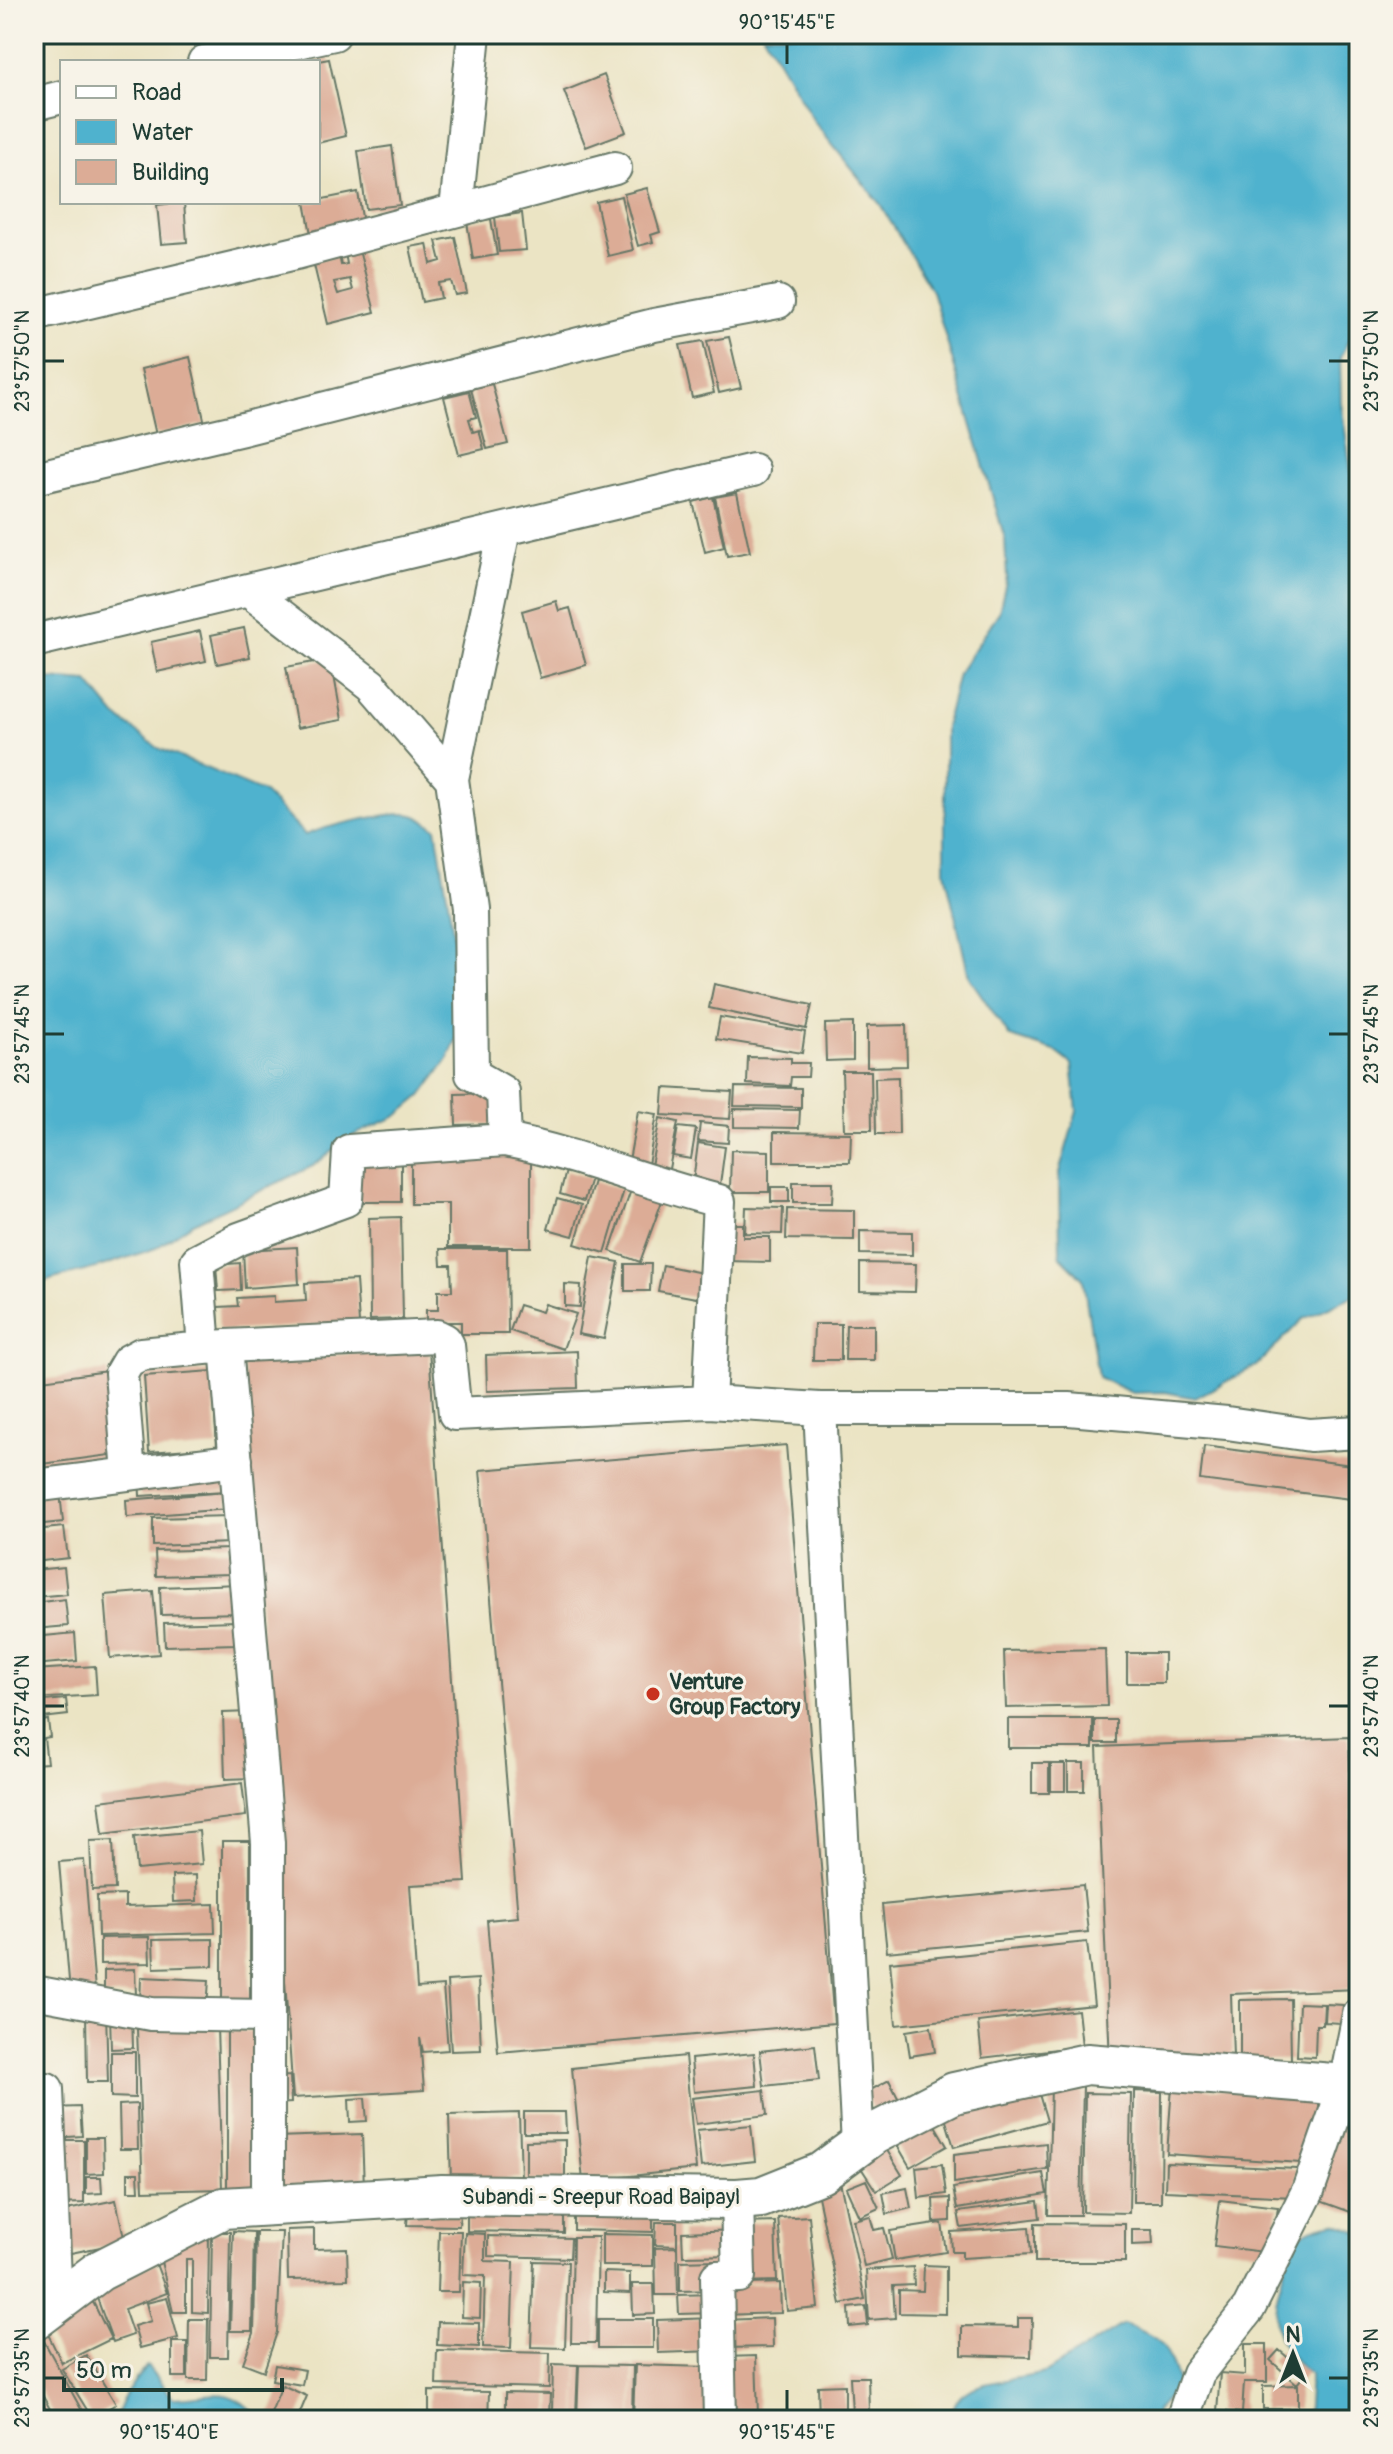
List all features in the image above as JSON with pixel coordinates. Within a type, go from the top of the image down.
[{"type":"street","points":[[213,60],[334,34]]},
{"type":"street","points":[[456,210],[474,34]]},
{"type":"street","points":[[34,104],[60,98]]},
{"type":"street","points":[[34,315],[296,253],[615,168]]},
{"type":"street","points":[[34,478],[243,429],[654,325],[778,302]]},
{"type":"street","points":[[34,641],[753,470]]},
{"type":"street","points":[[504,530],[452,779],[470,910],[472,1074],[503,1092],[505,1140]]},
{"type":"street","points":[[249,591],[371,685],[452,779]]},
{"type":"street","points":[[268,2205],[268,1843],[236,1460],[197,1261],[239,1239],[346,1200],[349,1151],[505,1140],[533,1145],[664,1188],[719,1201],[709,1402]]},
{"type":"street","points":[[129,1474],[121,1373],[128,1361],[141,1354],[215,1346],[437,1336],[448,1345],[455,1414],[709,1402],[820,1409],[1069,1409],[1227,1423],[1310,1435],[1359,1432]]},
{"type":"street","points":[[820,1409],[858,2146]]},
{"type":"street","points":[[34,1486],[236,1460]]},
{"type":"street","points":[[34,1992],[151,2014],[268,2016]]},
{"type":"street","points":[[1182,2420],[1198,2373],[1249,2308],[1308,2191],[1352,2088],[1359,2014]]},
{"type":"street","name":"Subandi - Sreepur Road Baipayl","points":[[45,2312],[99,2271],[223,2208],[442,2195],[761,2197],[821,2173],[874,2134],[954,2093],[1087,2064],[1352,2088]]},
{"type":"street","points":[[45,2312],[47,2089]]},
{"type":"street","points":[[720,2420],[717,2277],[739,2276],[737,2199]]},
{"type":"water","points":[[763,34],[1359,34],[1359,320],[1340,357],[1341,403],[1359,525],[1359,1293],[1303,1319],[1256,1366],[1195,1398],[1165,1392],[1132,1393],[1098,1377],[1083,1279],[1060,1256],[1059,1173],[1077,1111],[1072,1064],[1055,1051],[1010,1037],[969,977],[945,871],[945,727],[958,674],[999,612],[1007,577],[1005,539],[932,291],[880,204],[815,123]]},
{"type":"water","points":[[34,678],[88,682],[116,716],[158,748],[263,792],[305,835],[359,820],[404,814],[416,816],[436,828],[459,968],[461,1029],[447,1061],[421,1096],[397,1116],[354,1135],[313,1166],[193,1223],[156,1248],[34,1284]]},
{"type":"water","points":[[1336,2223],[1359,2232],[1359,2420],[1307,2420],[1310,2375],[1290,2355],[1279,2337],[1275,2321],[1278,2295],[1290,2254],[1301,2236],[1313,2228]]},
{"type":"water","points":[[1123,2324],[1156,2339],[1167,2352],[1175,2372],[1179,2386],[1156,2411],[1154,2420],[948,2420],[958,2399],[977,2386],[1047,2372]]},
{"type":"water","points":[[147,2366],[173,2398],[228,2396],[246,2406],[257,2416],[256,2420],[116,2420],[132,2384]]},
{"type":"building","points":[[329,59],[346,136],[320,142],[320,61]]},
{"type":"building","points":[[604,75],[626,132],[586,147],[564,91]]},
{"type":"building","points":[[392,146],[400,205],[366,209],[358,151]]},
{"type":"building","points":[[647,188],[660,232],[651,235],[653,242],[638,246],[624,194]]},
{"type":"building","points":[[358,192],[363,224],[311,234],[305,204],[320,204],[320,200]]},
{"type":"building","points":[[621,196],[633,250],[608,256],[596,202]]},
{"type":"building","points":[[184,204],[187,242],[161,244],[157,205]]},
{"type":"building","points":[[522,213],[526,250],[499,252],[495,217]]},
{"type":"building","points":[[491,219],[497,255],[473,259],[467,222]]},
{"type":"building","points":[[455,237],[467,293],[455,295],[451,281],[438,283],[441,298],[422,302],[410,247],[427,244],[431,264],[441,261],[436,241]]},
{"type":"building","points":[[359,250],[375,312],[328,324],[313,261],[339,255],[341,265],[347,264],[345,253]],"holes":[[[350,279],[353,290],[338,294],[334,282]]]},
{"type":"building","points":[[729,337],[741,388],[719,393],[707,341]]},
{"type":"building","points":[[703,341],[714,393],[692,398],[680,345]]},
{"type":"building","points":[[190,357],[205,424],[156,435],[141,369]]},
{"type":"building","points":[[492,384],[508,444],[487,449],[471,389]]},
{"type":"building","points":[[469,391],[476,417],[469,419],[473,432],[479,430],[484,449],[459,455],[444,397]]},
{"type":"building","points":[[737,493],[750,552],[727,556],[715,497]]},
{"type":"building","points":[[713,497],[724,547],[705,552],[693,502]]},
{"type":"building","points":[[556,601],[559,611],[570,608],[586,665],[540,678],[522,611]]},
{"type":"building","points":[[244,628],[250,657],[217,664],[211,635]]},
{"type":"building","points":[[200,631],[206,661],[157,672],[151,642]]},
{"type":"building","points":[[331,659],[342,720],[297,728],[286,667]]},
{"type":"building","points":[[714,984],[812,1005],[806,1029],[709,1008]]},
{"type":"building","points":[[720,1017],[805,1032],[802,1053],[716,1039]]},
{"type":"building","points":[[853,1023],[853,1060],[826,1061],[825,1024]]},
{"type":"building","points":[[906,1025],[907,1066],[867,1067],[867,1026]]},
{"type":"building","points":[[748,1057],[791,1058],[791,1063],[809,1063],[808,1077],[791,1077],[790,1086],[747,1084]]},
{"type":"building","points":[[842,1071],[871,1071],[872,1130],[844,1130]]},
{"type":"building","points":[[898,1077],[899,1134],[876,1134],[875,1078]]},
{"type":"building","points":[[735,1087],[801,1088],[801,1107],[734,1106]]},
{"type":"building","points":[[664,1088],[732,1092],[730,1119],[662,1115]]},
{"type":"building","points":[[495,1093],[495,1124],[456,1125],[455,1094]]},
{"type":"building","points":[[734,1109],[800,1110],[799,1128],[734,1127]]},
{"type":"building","points":[[638,1111],[657,1114],[647,1170],[628,1166]]},
{"type":"building","points":[[660,1118],[678,1122],[668,1174],[650,1171]]},
{"type":"building","points":[[700,1123],[729,1126],[728,1143],[698,1141]]},
{"type":"building","points":[[678,1127],[696,1129],[691,1159],[673,1156]]},
{"type":"building","points":[[774,1132],[851,1133],[850,1162],[774,1162]]},
{"type":"building","points":[[698,1143],[725,1147],[720,1185],[693,1182]]},
{"type":"building","points":[[731,1150],[769,1151],[769,1192],[730,1192]]},
{"type":"building","points":[[411,1153],[531,1153],[531,1247],[448,1247],[448,1204],[411,1204]]},
{"type":"building","points":[[357,1157],[401,1157],[401,1202],[357,1202]]},
{"type":"building","points":[[566,1171],[591,1178],[584,1201],[560,1194]]},
{"type":"building","points":[[594,1181],[624,1190],[605,1253],[575,1244]]},
{"type":"building","points":[[793,1182],[833,1182],[832,1203],[793,1203]]},
{"type":"building","points":[[771,1187],[789,1187],[789,1202],[771,1202]]},
{"type":"building","points":[[631,1190],[662,1201],[640,1262],[610,1251]]},
{"type":"building","points":[[557,1198],[582,1205],[573,1236],[548,1229]]},
{"type":"building","points":[[746,1207],[783,1208],[782,1234],[745,1233]]},
{"type":"building","points":[[787,1209],[854,1210],[854,1240],[786,1239]]},
{"type":"building","points":[[401,1217],[403,1319],[370,1320],[369,1218]]},
{"type":"building","points":[[726,1224],[743,1224],[743,1237],[770,1237],[770,1262],[725,1261]]},
{"type":"building","points":[[860,1231],[912,1232],[912,1255],[860,1254]]},
{"type":"building","points":[[297,1247],[299,1284],[245,1288],[243,1250]]},
{"type":"building","points":[[440,1249],[507,1249],[508,1334],[461,1334],[461,1322],[426,1322],[426,1310],[438,1310],[438,1291],[452,1291],[451,1265],[441,1265]]},
{"type":"building","points":[[592,1257],[619,1262],[604,1339],[578,1334]]},
{"type":"building","points":[[240,1263],[241,1290],[218,1291],[216,1265]]},
{"type":"building","points":[[860,1263],[916,1264],[915,1292],[860,1291]]},
{"type":"building","points":[[625,1264],[651,1264],[650,1291],[625,1291]]},
{"type":"building","points":[[663,1265],[712,1275],[707,1300],[658,1291]]},
{"type":"building","points":[[356,1280],[359,1323],[219,1331],[218,1307],[238,1306],[237,1298],[274,1296],[274,1302],[306,1300],[305,1283]]},
{"type":"building","points":[[565,1284],[581,1285],[580,1307],[565,1306]]},
{"type":"building","points":[[545,1304],[576,1314],[563,1349],[510,1331],[519,1305],[542,1312]]},
{"type":"building","points":[[814,1324],[841,1324],[841,1360],[813,1360]]},
{"type":"building","points":[[846,1325],[874,1325],[874,1360],[845,1360]]},
{"type":"building","points":[[429,1349],[466,1882],[410,1885],[417,1988],[443,1986],[448,2050],[423,2052],[420,2038],[424,2090],[293,2098],[243,1361]]},
{"type":"building","points":[[577,1351],[578,1388],[487,1391],[486,1355]]},
{"type":"building","points":[[108,1371],[118,1454],[34,1465],[34,1381]]},
{"type":"building","points":[[212,1371],[217,1447],[149,1452],[144,1376]]},
{"type":"building","name":"Venture Group Factory","points":[[786,1445],[834,2023],[498,2052],[487,1920],[518,1917],[480,1470]]},
{"type":"building","points":[[1204,1446],[1359,1466],[1359,1500],[1200,1480]]},
{"type":"building","points":[[225,1471],[226,1491],[140,1496],[139,1476]]},
{"type":"building","points":[[60,1492],[63,1522],[34,1525],[34,1495]]},
{"type":"building","points":[[227,1492],[228,1509],[127,1517],[126,1500]]},
{"type":"building","points":[[229,1516],[230,1543],[153,1546],[153,1518]]},
{"type":"building","points":[[64,1527],[68,1558],[34,1562],[34,1530]]},
{"type":"building","points":[[231,1549],[232,1574],[156,1576],[155,1551]]},
{"type":"building","points":[[64,1567],[67,1594],[34,1597],[34,1570]]},
{"type":"building","points":[[239,1584],[240,1613],[161,1615],[160,1587]]},
{"type":"building","points":[[153,1591],[159,1654],[110,1658],[105,1595]]},
{"type":"building","points":[[65,1599],[68,1626],[34,1629],[34,1603]]},
{"type":"building","points":[[237,1621],[237,1644],[165,1646],[164,1623]]},
{"type":"building","points":[[75,1633],[77,1661],[34,1665],[34,1637]]},
{"type":"building","points":[[1105,1649],[1107,1706],[1006,1708],[1004,1651]]},
{"type":"building","points":[[1127,1653],[1164,1653],[1164,1683],[1127,1683]]},
{"type":"building","points":[[95,1666],[97,1695],[34,1699],[34,1670]]},
{"type":"building","points":[[66,1699],[68,1715],[34,1719],[34,1702]]},
{"type":"building","points":[[250,1712],[253,1778],[225,1779],[223,1713]]},
{"type":"building","points":[[1008,1719],[1093,1719],[1093,1748],[1008,1748]]},
{"type":"building","points":[[48,1720],[50,1737],[44,1738],[47,1763],[34,1764],[34,1722]]},
{"type":"building","points":[[1095,1720],[1116,1720],[1116,1743],[1095,1743]]},
{"type":"building","points":[[1349,1737],[1359,1989],[1231,1994],[1233,2057],[1110,2062],[1097,1747]]},
{"type":"building","points":[[1032,1763],[1049,1763],[1049,1793],[1032,1793]]},
{"type":"building","points":[[1068,1763],[1084,1763],[1084,1791],[1068,1791]]},
{"type":"building","points":[[1051,1764],[1065,1764],[1065,1791],[1051,1791]]},
{"type":"building","points":[[242,1783],[246,1816],[103,1834],[99,1801]]},
{"type":"building","points":[[199,1831],[202,1864],[137,1870],[134,1837]]},
{"type":"building","points":[[113,1840],[115,1889],[92,1890],[90,1841]]},
{"type":"building","points":[[222,1841],[250,1841],[250,2006],[222,2005]]},
{"type":"building","points":[[84,1860],[95,1990],[70,1992],[59,1862]]},
{"type":"building","points":[[196,1875],[197,1901],[173,1902],[172,1876]]},
{"type":"building","points":[[1083,1885],[1088,1932],[887,1952],[882,1905]]},
{"type":"building","points":[[125,1895],[125,1907],[214,1904],[215,1933],[98,1936],[97,1896]]},
{"type":"building","points":[[149,1937],[150,1963],[100,1964],[100,1938]]},
{"type":"building","points":[[213,1939],[213,1966],[154,1968],[153,1940]]},
{"type":"building","points":[[1087,1942],[1094,2005],[896,2025],[890,1962]]},
{"type":"building","points":[[135,1969],[136,1995],[104,1996],[104,1970]]},
{"type":"building","points":[[141,1977],[209,1980],[207,2008],[140,2005]]},
{"type":"building","points":[[478,1979],[481,2050],[451,2051],[447,1981]]},
{"type":"building","points":[[1290,1999],[1291,2060],[1240,2060],[1240,2000]]},
{"type":"building","points":[[1299,2003],[1324,2004],[1323,2025],[1316,2025],[1315,2057],[1297,2056]]},
{"type":"building","points":[[1326,2004],[1343,2005],[1341,2023],[1325,2022]]},
{"type":"building","points":[[1078,2010],[1082,2046],[982,2058],[978,2022]]},
{"type":"building","points":[[86,2011],[106,2011],[108,2082],[87,2082]]},
{"type":"building","points":[[132,2013],[133,2048],[111,2049],[110,2014]]},
{"type":"building","points":[[217,2027],[222,2189],[143,2191],[137,2029]]},
{"type":"building","points":[[931,2027],[935,2052],[910,2056],[906,2031]]},
{"type":"building","points":[[227,2031],[256,2031],[256,2190],[227,2190]]},
{"type":"building","points":[[815,2045],[819,2080],[764,2086],[760,2051]]},
{"type":"building","points":[[111,2052],[135,2052],[135,2098],[111,2097]]},
{"type":"building","points":[[754,2053],[757,2086],[694,2092],[691,2059]]},
{"type":"building","points":[[685,2056],[696,2169],[583,2181],[572,2068]]},
{"type":"building","points":[[290,2076],[291,2103],[274,2104],[272,2077]]},
{"type":"building","points":[[889,2080],[903,2108],[879,2120],[865,2093]]},
{"type":"building","points":[[1036,2084],[1047,2121],[954,2147],[943,2111]]},
{"type":"building","points":[[1051,2085],[1083,2086],[1080,2215],[1048,2215]]},
{"type":"building","points":[[1172,2086],[1320,2097],[1315,2164],[1167,2154]]},
{"type":"building","points":[[764,2090],[767,2115],[696,2124],[692,2098]]},
{"type":"building","points":[[1134,2091],[1162,2092],[1161,2202],[1133,2202]]},
{"type":"building","points":[[1085,2093],[1131,2094],[1129,2213],[1083,2212]]},
{"type":"building","points":[[365,2098],[367,2121],[350,2122],[349,2099]]},
{"type":"building","points":[[1344,2099],[1359,2105],[1359,2215],[1309,2197]]},
{"type":"building","points":[[137,2104],[138,2149],[120,2149],[119,2105]]},
{"type":"building","points":[[80,2107],[82,2136],[54,2138],[52,2108]]},
{"type":"building","points":[[524,2112],[565,2112],[566,2133],[524,2133]]},
{"type":"building","points":[[519,2113],[521,2178],[451,2181],[449,2115]]},
{"type":"building","points":[[929,2115],[947,2146],[910,2167],[892,2136]]},
{"type":"building","points":[[751,2125],[755,2161],[701,2167],[697,2130]]},
{"type":"building","points":[[362,2134],[364,2187],[278,2189],[276,2137]]},
{"type":"building","points":[[86,2138],[103,2138],[104,2173],[86,2174]]},
{"type":"building","points":[[53,2140],[84,2140],[84,2203],[54,2204]]},
{"type":"building","points":[[565,2140],[565,2181],[526,2181],[526,2141]]},
{"type":"building","points":[[1046,2143],[1047,2169],[954,2183],[954,2154]]},
{"type":"building","points":[[885,2147],[902,2175],[876,2191],[858,2163]]},
{"type":"building","points":[[1166,2163],[1297,2169],[1295,2197],[1165,2191]]},
{"type":"building","points":[[942,2164],[946,2194],[919,2198],[916,2167]]},
{"type":"building","points":[[128,2173],[138,2173],[139,2191],[128,2191]]},
{"type":"building","points":[[1043,2173],[1047,2194],[957,2209],[953,2188]]},
{"type":"building","points":[[86,2177],[101,2177],[102,2193],[86,2194]]},
{"type":"building","points":[[866,2180],[879,2208],[859,2217],[846,2188]]},
{"type":"building","points":[[840,2182],[865,2299],[841,2304],[816,2187]]},
{"type":"building","points":[[907,2188],[911,2208],[887,2214],[883,2193]]},
{"type":"building","points":[[950,2198],[950,2221],[934,2222],[933,2199]]},
{"type":"building","points":[[116,2200],[125,2242],[66,2254],[57,2212]]},
{"type":"building","points":[[1220,2200],[1278,2207],[1272,2253],[1214,2246]]},
{"type":"building","points":[[1038,2201],[1040,2218],[961,2228],[958,2212]]},
{"type":"building","points":[[467,2211],[564,2214],[564,2233],[467,2231]]},
{"type":"building","points":[[408,2212],[460,2213],[459,2226],[407,2225]]},
{"type":"building","points":[[574,2215],[653,2218],[653,2232],[574,2230]]},
{"type":"building","points":[[809,2216],[818,2308],[787,2311],[778,2218]]},
{"type":"building","points":[[870,2216],[874,2230],[884,2228],[892,2259],[864,2266],[853,2220]]},
{"type":"building","points":[[656,2222],[677,2222],[677,2246],[655,2245]]},
{"type":"building","points":[[775,2222],[777,2281],[745,2282],[744,2223]]},
{"type":"building","points":[[942,2223],[946,2252],[895,2260],[890,2231]]},
{"type":"building","points":[[1035,2223],[1125,2224],[1125,2262],[1035,2262]]},
{"type":"building","points":[[1029,2227],[1031,2254],[962,2258],[962,2252],[952,2252],[951,2232]]},
{"type":"building","points":[[314,2229],[314,2249],[347,2248],[348,2279],[288,2280],[287,2230]]},
{"type":"building","points":[[737,2230],[737,2255],[683,2256],[682,2232]]},
{"type":"building","points":[[1132,2230],[1152,2230],[1153,2244],[1132,2245]]},
{"type":"building","points":[[233,2231],[254,2232],[252,2331],[230,2331]]},
{"type":"building","points":[[439,2231],[461,2231],[459,2292],[437,2292]]},
{"type":"building","points":[[209,2232],[208,2313],[192,2312],[192,2259],[186,2259],[186,2312],[173,2312],[158,2249]]},
{"type":"building","points":[[212,2232],[230,2232],[228,2357],[210,2357]]},
{"type":"building","points":[[256,2232],[282,2232],[277,2332],[264,2371],[243,2363],[254,2333]]},
{"type":"building","points":[[465,2233],[485,2234],[485,2261],[514,2262],[511,2348],[483,2347],[485,2276],[463,2275]]},
{"type":"building","points":[[602,2234],[653,2235],[653,2266],[602,2266]]},
{"type":"building","points":[[488,2236],[571,2238],[570,2258],[488,2256]]},
{"type":"building","points":[[573,2237],[598,2237],[596,2343],[571,2343]]},
{"type":"building","points":[[677,2247],[678,2295],[656,2295],[655,2248]]},
{"type":"building","points":[[716,2260],[717,2290],[680,2291],[680,2261]]},
{"type":"building","points":[[534,2261],[568,2262],[565,2348],[531,2347]]},
{"type":"building","points":[[156,2264],[167,2293],[124,2309],[133,2335],[113,2342],[93,2287]]},
{"type":"building","points":[[924,2265],[946,2266],[946,2314],[899,2313],[899,2290],[923,2291]]},
{"type":"building","points":[[913,2267],[914,2285],[893,2286],[895,2318],[869,2320],[866,2270]]},
{"type":"building","points":[[604,2272],[630,2273],[630,2293],[604,2292]]},
{"type":"building","points":[[463,2282],[481,2283],[480,2318],[462,2317]]},
{"type":"building","points":[[780,2283],[781,2313],[722,2315],[721,2285]]},
{"type":"building","points":[[632,2284],[654,2284],[655,2314],[633,2315]]},
{"type":"building","points":[[714,2294],[715,2313],[679,2314],[678,2295]]},
{"type":"building","points":[[167,2298],[178,2338],[140,2348],[134,2326],[151,2321],[146,2303]]},
{"type":"building","points":[[93,2302],[111,2339],[62,2363],[44,2326]]},
{"type":"building","points":[[866,2306],[868,2325],[850,2327],[849,2308]]},
{"type":"building","points":[[714,2318],[715,2351],[658,2353],[657,2320]]},
{"type":"building","points":[[772,2318],[773,2347],[724,2348],[723,2320]]},
{"type":"building","points":[[1018,2318],[1032,2318],[1031,2357],[962,2355],[962,2326],[1018,2327]]},
{"type":"building","points":[[189,2319],[208,2319],[207,2380],[188,2380]]},
{"type":"building","points":[[598,2319],[653,2319],[653,2348],[598,2348]]},
{"type":"building","points":[[438,2322],[479,2323],[479,2347],[437,2345]]},
{"type":"building","points":[[39,2332],[87,2420],[56,2420],[34,2380],[34,2335]]},
{"type":"building","points":[[172,2342],[187,2342],[187,2377],[172,2377]]},
{"type":"building","points":[[1245,2344],[1267,2344],[1267,2382],[1244,2382],[1242,2413],[1217,2411],[1220,2373],[1245,2375]]},
{"type":"building","points":[[437,2350],[550,2353],[549,2388],[436,2385]]},
{"type":"building","points":[[1279,2350],[1306,2373],[1297,2384],[1270,2360]]},
{"type":"building","points":[[86,2355],[116,2404],[92,2418],[62,2369]]},
{"type":"building","points":[[756,2356],[758,2415],[727,2416],[725,2357]]},
{"type":"building","points":[[553,2364],[578,2365],[576,2415],[552,2414]]},
{"type":"building","points":[[275,2365],[305,2370],[302,2385],[272,2380]]},
{"type":"building","points":[[579,2365],[633,2366],[632,2420],[577,2420]]},
{"type":"building","points":[[635,2365],[708,2367],[706,2420],[633,2420]]},
{"type":"building","points":[[850,2377],[868,2377],[869,2412],[852,2412]]},
{"type":"building","points":[[282,2385],[307,2396],[297,2420],[268,2420]]},
{"type":"building","points":[[845,2385],[845,2420],[819,2420],[818,2386]]},
{"type":"building","points":[[1298,2385],[1298,2409],[1263,2409],[1263,2386]]},
{"type":"building","points":[[34,2390],[52,2420],[34,2420]]},
{"type":"building","points":[[429,2391],[489,2392],[488,2420],[429,2420]]},
{"type":"building","points":[[505,2393],[550,2394],[549,2415],[505,2414]]},
{"type":"place","name":"Venture Group Factory","points":[[653,1694]]}]
